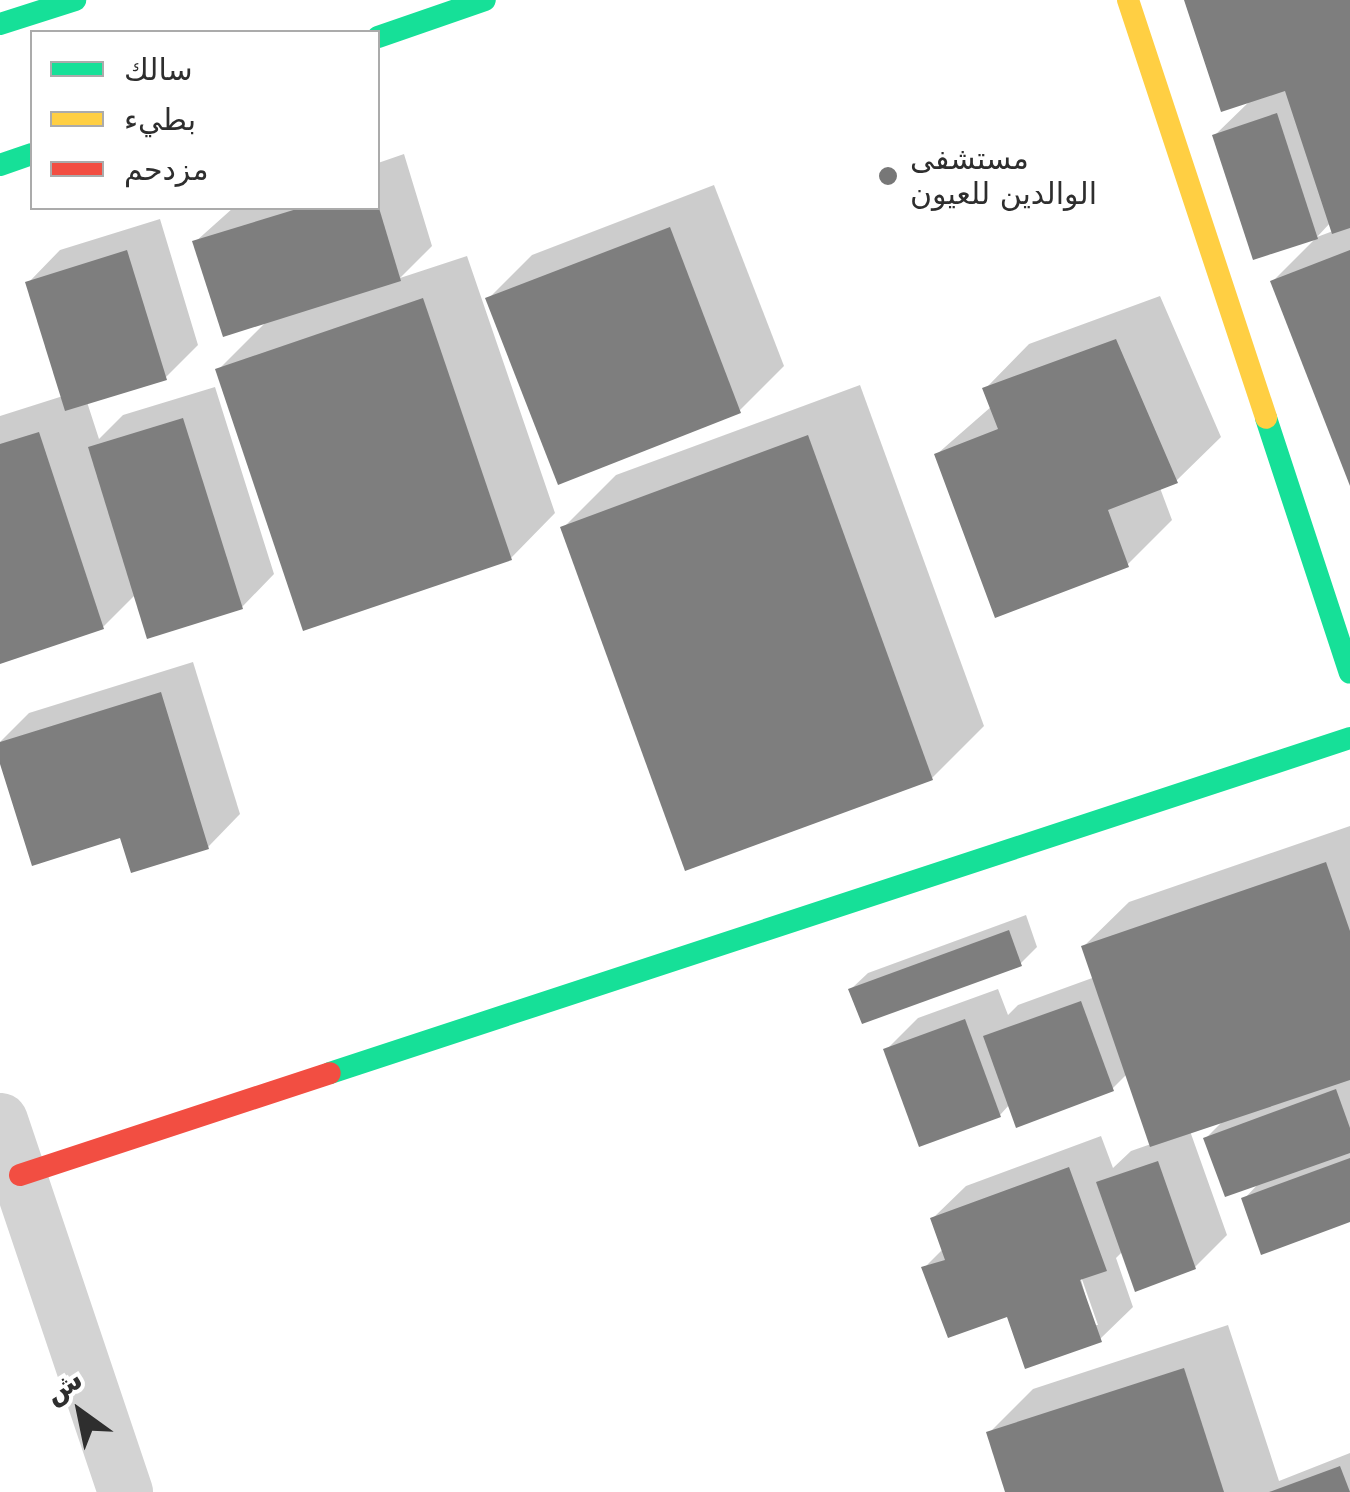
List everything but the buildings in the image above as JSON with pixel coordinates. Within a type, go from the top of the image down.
[{"type":"street","points":[[0,24],[75,0]]},
{"type":"street","points":[[380,35],[485,0]]},
{"type":"street","points":[[1128,0],[1350,673]]},
{"type":"street","points":[[0,165],[30,155]]},
{"type":"street","points":[[20,1176],[1350,738]]},
{"type":"street","points":[[0,1120],[125,1492]]},
{"type":"traffic: fast","points":[[0,24],[75,0]]},
{"type":"traffic: fast","points":[[380,36],[485,0]]},
{"type":"traffic: fast","points":[[0,165],[30,155]]},
{"type":"traffic: fast","points":[[1266,418],[1350,673]]},
{"type":"traffic: fast","points":[[330,1073],[1350,738]]},
{"type":"traffic: slow","points":[[1128,0],[1266,418]]},
{"type":"traffic: jam","points":[[20,1175],[330,1073]]},
{"type":"place","name":"مستشفى الوالدين للعيون","points":[[888,176]]}]
